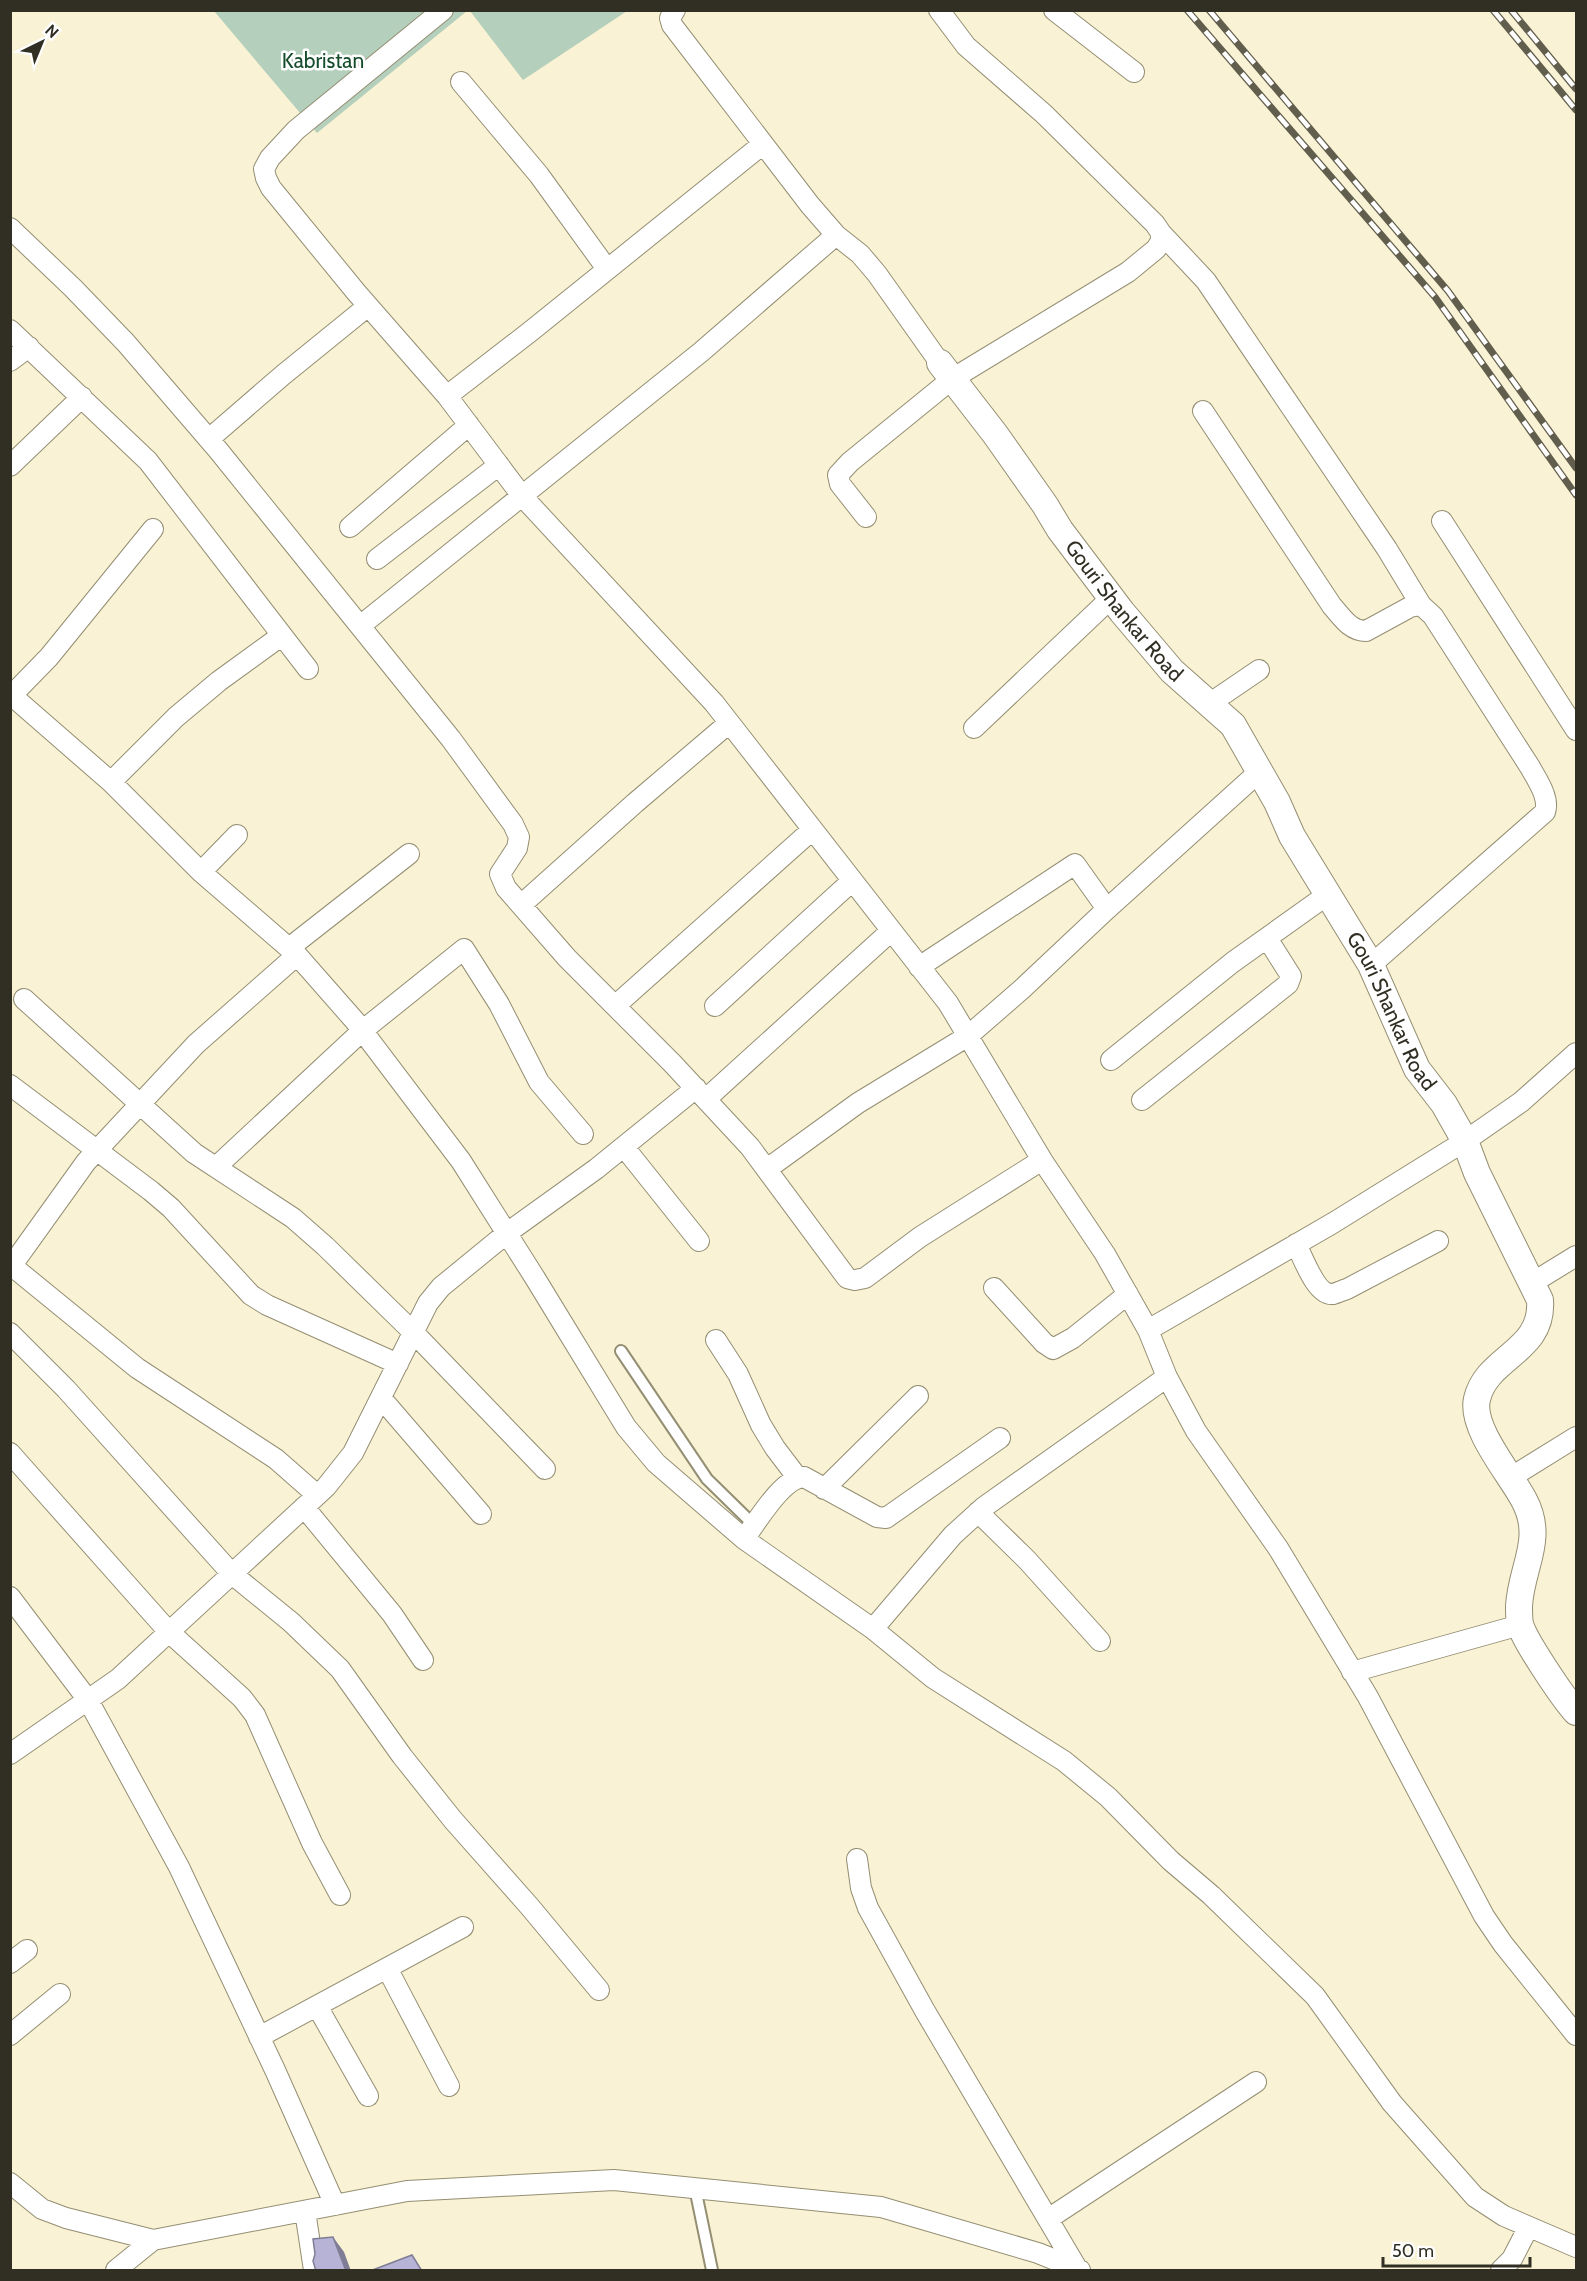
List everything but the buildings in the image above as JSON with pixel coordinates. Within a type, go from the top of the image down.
[{"type":"street","points":[[443,10],[296,130],[270,158],[264,169],[271,188],[447,396],[522,496],[714,703],[948,1003],[1042,1160],[1105,1254],[1148,1330],[1167,1377],[1196,1431],[1278,1548],[1368,1697],[1484,1916],[1503,1944],[1576,2034]]},
{"type":"street","points":[[675,10],[670,18],[672,25],[836,235],[860,254],[877,274],[946,371]]},
{"type":"street","points":[[939,10],[966,46],[1044,114],[1155,224],[1206,281],[1387,549],[1421,605],[1433,616],[1530,767],[1543,793],[1547,806],[1545,812],[1371,965]]},
{"type":"street","points":[[1054,10],[1134,72]]},
{"type":"street","points":[[461,82],[539,176],[608,269]]},
{"type":"street","points":[[447,396],[764,144]]},
{"type":"street","points":[[866,517],[840,484],[838,475],[850,462],[946,371],[1128,272],[1156,249],[1161,241],[1161,233]]},
{"type":"street","points":[[360,626],[701,352],[836,235]]},
{"type":"street","points":[[15,241],[73,288],[126,343],[209,439],[360,626],[450,739],[513,824],[519,837],[517,848],[500,874],[506,888],[567,958],[750,1146],[838,1269],[847,1278],[855,1280],[876,1271],[920,1237],[1042,1160]]},
{"type":"street","points":[[209,439],[283,375],[369,306]]},
{"type":"street","points":[[10,330],[148,461],[168,484],[308,669]]},
{"type":"street","points":[[10,361],[29,347]]},
{"type":"street","name":"Gouri Shankar Road","points":[[946,371],[1111,598],[1172,671],[1233,725],[1260,771],[1292,836],[1371,965],[1417,1069],[1444,1104],[1465,1141],[1477,1173],[1540,1300],[1541,1317],[1531,1337],[1483,1383],[1476,1401],[1478,1419],[1489,1444],[1525,1500],[1532,1520],[1534,1536],[1519,1606],[1520,1625]]},
{"type":"street","points":[[10,466],[82,397]]},
{"type":"street","points":[[1203,411],[1332,606],[1349,626],[1359,631],[1366,631],[1410,607],[1421,605]]},
{"type":"street","points":[[350,526],[469,424]]},
{"type":"street","points":[[377,559],[499,465]]},
{"type":"street","points":[[1442,521],[1576,729]]},
{"type":"street","points":[[153,529],[49,657],[11,694],[111,782],[201,872],[293,952],[363,1031],[461,1161],[626,1427],[656,1463],[749,1532],[933,1677],[1064,1761],[1108,1797],[1171,1861],[1211,1895],[1315,1996],[1392,2103],[1475,2197],[1528,2228],[1576,2247]]},
{"type":"street","points":[[974,728],[1111,598]]},
{"type":"street","points":[[111,782],[176,717],[219,681],[281,636]]},
{"type":"street","points":[[1209,704],[1259,670]]},
{"type":"street","points":[[521,905],[729,723]]},
{"type":"street","points":[[767,1169],[858,1103],[968,1036],[1260,771]]},
{"type":"street","points":[[615,1006],[812,830]]},
{"type":"street","points":[[201,872],[237,835]]},
{"type":"street","points":[[409,854],[293,952],[196,1044],[86,1162],[11,1267],[137,1368],[276,1460],[310,1501],[423,1660]]},
{"type":"street","points":[[920,967],[1075,864],[1107,909]]},
{"type":"street","points":[[715,1006],[852,881]]},
{"type":"street","points":[[1111,1060],[1233,962],[1328,895]]},
{"type":"street","points":[[10,1754],[118,1679],[310,1501],[353,1453],[428,1303],[441,1287],[507,1233],[701,1094],[891,931]]},
{"type":"street","points":[[1142,1100],[1288,984],[1292,976],[1288,967],[1267,938]]},
{"type":"street","points":[[216,1167],[363,1031],[464,949],[499,1004],[539,1082],[583,1134]]},
{"type":"street","points":[[24,999],[194,1153],[293,1218],[326,1246],[414,1333],[545,1469]]},
{"type":"street","points":[[1148,1330],[1296,1244],[1465,1141],[1521,1102],[1576,1053]]},
{"type":"street","points":[[10,1085],[171,1208],[228,1273],[251,1295],[267,1305],[398,1364]]},
{"type":"street","points":[[624,1147],[699,1241]]},
{"type":"street","points":[[1296,1244],[1316,1283],[1324,1292],[1332,1294],[1347,1289],[1438,1241]]},
{"type":"street","points":[[1532,1283],[1576,1257]]},
{"type":"street","points":[[994,1288],[1044,1343],[1053,1349],[1073,1338],[1128,1294]]},
{"type":"street","points":[[10,1333],[74,1397],[232,1574],[291,1622],[340,1669],[402,1756],[453,1820],[530,1906],[599,1990]]},
{"type":"street","points":[[716,1340],[738,1374],[761,1425],[797,1477]]},
{"type":"street","points":[[873,1629],[953,1535],[978,1512],[1041,1464],[1167,1377]]},
{"type":"street","points":[[824,1489],[918,1396]]},
{"type":"street","points":[[381,1398],[481,1514]]},
{"type":"street","points":[[1510,1478],[1576,1437]]},
{"type":"street","points":[[749,1532],[779,1493],[797,1477],[804,1477],[877,1517],[886,1518],[1000,1438]]},
{"type":"street","points":[[10,1453],[169,1632],[242,1698],[255,1714],[312,1843],[340,1895]]},
{"type":"street","points":[[978,1512],[1027,1560],[1100,1641]]},
{"type":"street","points":[[10,1597],[88,1701],[179,1868],[260,2037],[335,2205]]},
{"type":"street","points":[[1353,1672],[1520,1625],[1527,1640],[1573,1700]]},
{"type":"street","points":[[857,1859],[861,1888],[868,1908],[925,2011],[1079,2270]]},
{"type":"street","points":[[260,2037],[463,1927]]},
{"type":"street","points":[[10,1963],[27,1950]]},
{"type":"street","points":[[387,1968],[449,2086]]},
{"type":"street","points":[[10,2035],[60,1994]]},
{"type":"street","points":[[317,2006],[368,2096]]},
{"type":"street","points":[[1048,2219],[1256,2082]]},
{"type":"street","points":[[10,2183],[42,2210],[153,2240],[407,2191],[614,2180],[881,2207],[1038,2253],[1079,2270]]},
{"type":"street","points":[[305,2211],[314,2271]]},
{"type":"street","points":[[1501,2271],[1512,2259],[1528,2228]]},
{"type":"street","points":[[116,2271],[153,2240]]},
{"type":"lane","points":[[621,1351],[707,1479],[749,1532]]},
{"type":"lane","points":[[695,2188],[712,2271]]},
{"type":"green space","name":"Kabristan","points":[[214,11],[467,11],[317,133]]},
{"type":"green space","points":[[470,11],[627,11],[523,80]]},
{"type":"railway","points":[[1187,10],[1435,297],[1576,495]]},
{"type":"railway","points":[[1209,10],[1448,291],[1576,468]]},
{"type":"railway","points":[[1493,10],[1576,110]]},
{"type":"railway","points":[[1511,10],[1576,89]]}]
